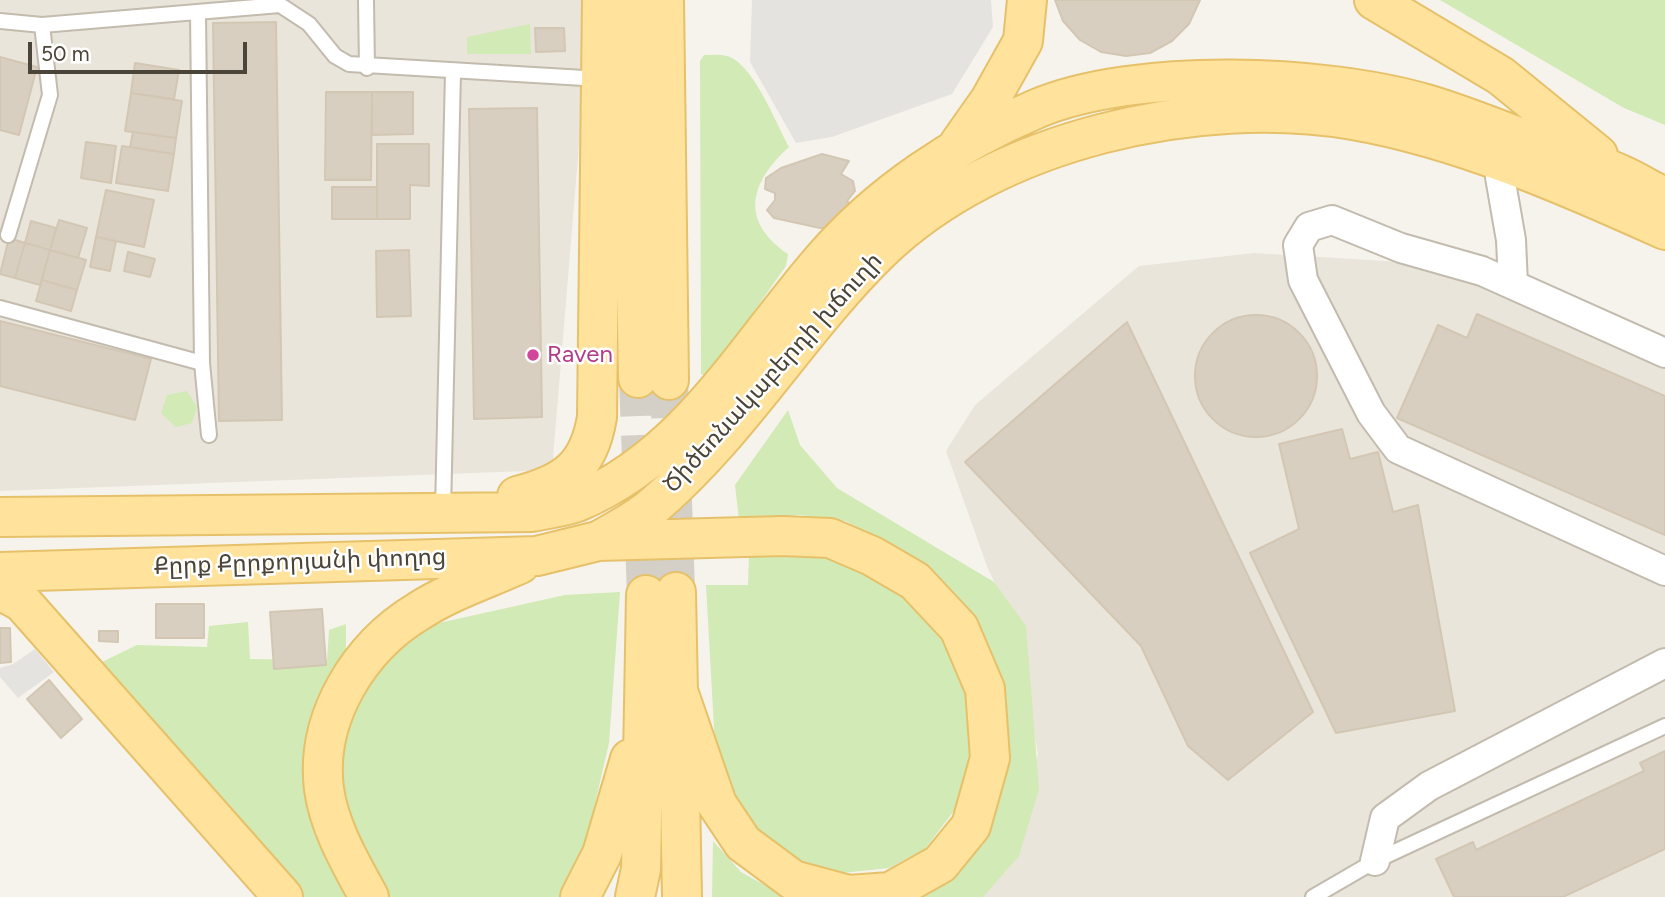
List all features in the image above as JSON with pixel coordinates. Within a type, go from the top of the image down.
[{"type":"main road","points":[[459,511],[556,483],[581,461],[594,435],[603,0]]},
{"type":"main road","points":[[631,0],[653,379],[664,0]]},
{"type":"main road","points":[[955,150],[990,100],[1023,41],[1027,0]]},
{"type":"main road","points":[[1374,0],[1501,76],[1622,174]]},
{"type":"main road","name":"Ծիծեռնակաբերդի խճուղի","points":[[459,511],[532,512],[576,502],[636,468],[694,418],[824,258],[900,186],[955,150],[1037,108],[1081,95],[1126,87],[1209,80],[1277,80],[1349,88],[1425,104],[1622,174],[1665,197]]},
{"type":"main road","name":"Ծիծեռնակաբերդի խճուղի","points":[[598,541],[649,510],[688,474],[846,286],[882,249],[922,218],[984,178],[1048,151],[1112,129],[1167,119],[1227,115],[1281,114],[1353,120],[1448,144],[1589,196],[1665,230]]},
{"type":"main road","name":"Քըրք Քըրքորյանի փողոց","points":[[0,517],[459,511]]},
{"type":"main road","points":[[598,541],[782,536],[830,538],[872,556],[915,581],[959,628],[985,689],[989,758],[971,826],[940,864],[890,892],[849,895],[793,880],[743,843],[717,804],[662,697]]},
{"type":"main road","name":"Քըրք Քըրքորյանի փողոց","points":[[0,572],[537,556],[598,541]]},
{"type":"main road","points":[[369,897],[344,847],[324,790],[324,740],[335,705],[356,671],[400,624],[419,610],[537,556]]},
{"type":"main road","points":[[0,590],[22,602],[283,897]]},
{"type":"main road","points":[[661,593],[662,697],[682,897]]},
{"type":"main road","points":[[580,897],[602,854],[662,697]]},
{"type":"main road","points":[[635,897],[641,869],[662,697]]},
{"type":"street","points":[[1500,177],[1511,240],[1513,284]]},
{"type":"street","points":[[1665,353],[1482,271],[1401,248],[1332,220],[1309,227],[1298,245],[1303,280],[1371,413],[1398,449],[1665,571]]},
{"type":"street","points":[[1375,861],[1385,818],[1429,786],[1665,663]]},
{"type":"lane","points":[[366,0],[367,68]]},
{"type":"lane","points":[[0,21],[42,25],[279,5],[309,24],[335,56],[349,64],[367,68],[603,79]]},
{"type":"lane","points":[[198,13],[202,363],[209,435]]},
{"type":"lane","points":[[8,235],[50,95],[42,25]]},
{"type":"lane","points":[[453,72],[459,511]]},
{"type":"lane","points":[[0,308],[202,363]]},
{"type":"lane","points":[[1313,897],[1375,861],[1665,726]]},
{"type":"shaded area","points":[[0,0],[582,0],[586,61],[552,470],[0,491]]},
{"type":"shaded area","points":[[752,0],[991,0],[993,27],[952,94],[832,137],[796,143],[750,62]]},
{"type":"shaded area","points":[[1254,253],[1485,267],[1665,342],[1665,897],[966,897],[1014,835],[1038,755],[1016,625],[988,569],[946,451],[975,405],[1139,266]]},
{"type":"shaded area","points":[[35,649],[54,672],[18,698],[0,677],[0,668],[13,664]]},
{"type":"green space","points":[[1440,0],[1665,0],[1665,125],[1624,108]]},
{"type":"green space","points":[[530,24],[531,54],[467,54],[467,37]]},
{"type":"green space","points":[[704,55],[727,56],[746,70],[763,95],[789,147],[765,174],[756,201],[756,215],[762,228],[772,241],[788,254],[786,266],[721,358],[704,375],[701,374],[700,61]]},
{"type":"green space","points":[[187,391],[197,407],[192,423],[176,427],[161,413],[167,395]]},
{"type":"green space","points":[[788,410],[800,445],[837,488],[994,582],[1026,626],[1039,789],[1019,856],[983,897],[913,897],[1007,764],[1008,726],[998,678],[969,609],[930,571],[846,521],[800,515],[739,520],[735,485]]},
{"type":"green space","points":[[817,554],[867,570],[921,607],[956,656],[971,712],[969,764],[956,808],[925,849],[889,868],[833,874],[782,855],[749,832],[716,764],[706,585],[748,585],[749,556]]},
{"type":"green space","points":[[620,592],[609,743],[590,825],[566,897],[382,897],[346,814],[338,772],[344,727],[360,688],[421,627],[565,595]]},
{"type":"green space","points":[[248,622],[250,659],[327,660],[329,630],[346,624],[346,650],[317,700],[309,738],[350,897],[302,897],[102,662],[137,645],[207,647],[209,626]]},
{"type":"green space","points":[[713,841],[741,872],[786,897],[712,897]]},
{"type":"building","points":[[1055,0],[1200,0],[1189,24],[1172,41],[1150,53],[1126,56],[1101,52],[1080,40],[1063,21]]},
{"type":"building","points":[[276,22],[282,420],[219,421],[213,23]]},
{"type":"building","points":[[535,28],[564,28],[565,51],[536,52]]},
{"type":"building","points":[[0,57],[37,67],[19,135],[0,130]]},
{"type":"building","points":[[135,63],[179,70],[174,99],[131,93]]},
{"type":"building","points":[[326,92],[372,92],[371,180],[325,180]]},
{"type":"building","points":[[372,92],[413,92],[413,134],[372,135]]},
{"type":"building","points":[[131,93],[182,101],[176,138],[125,131]]},
{"type":"building","points":[[537,108],[542,417],[474,419],[469,109]]},
{"type":"building","points":[[133,132],[176,138],[174,154],[130,147]]},
{"type":"building","points":[[86,142],[116,146],[111,183],[81,178]]},
{"type":"building","points":[[377,144],[429,144],[429,186],[410,185],[410,219],[377,219]]},
{"type":"building","points":[[122,146],[174,154],[168,191],[116,183]]},
{"type":"building","points":[[822,154],[849,161],[841,174],[853,181],[855,191],[847,201],[856,211],[836,228],[820,228],[774,218],[767,210],[775,200],[775,193],[765,189],[766,178],[781,168]]},
{"type":"building","points":[[332,187],[377,187],[377,219],[332,219]]},
{"type":"building","points":[[106,190],[154,200],[144,247],[96,237]]},
{"type":"building","points":[[59,220],[87,228],[78,258],[50,250]]},
{"type":"building","points":[[31,221],[56,228],[50,250],[25,243]]},
{"type":"building","points":[[96,237],[116,241],[110,271],[90,267]]},
{"type":"building","points":[[9,238],[25,243],[15,278],[0,274]]},
{"type":"building","points":[[25,243],[50,250],[40,285],[15,278]]},
{"type":"building","points":[[50,250],[86,260],[77,290],[42,280]]},
{"type":"building","points":[[409,250],[411,316],[377,317],[376,251]]},
{"type":"building","points":[[128,252],[155,259],[150,277],[124,271]]},
{"type":"building","points":[[42,280],[77,290],[71,311],[36,301]]},
{"type":"building","points":[[1477,314],[1665,396],[1665,535],[1397,418],[1438,325],[1467,338]]},
{"type":"building","points":[[1256,315],[1279,320],[1299,333],[1312,353],[1317,376],[1312,399],[1299,419],[1279,432],[1256,437],[1233,432],[1213,419],[1200,399],[1195,376],[1200,353],[1213,333],[1233,320]]},
{"type":"building","points":[[0,321],[151,359],[135,420],[0,386]]},
{"type":"building","points":[[1127,322],[1313,712],[1228,780],[1188,746],[1141,646],[965,462]]},
{"type":"building","points":[[1342,429],[1350,459],[1378,452],[1393,512],[1418,505],[1455,711],[1336,733],[1250,553],[1299,529],[1279,444]]},
{"type":"building","points":[[156,604],[204,604],[204,638],[156,638]]},
{"type":"building","points":[[322,609],[326,665],[274,669],[270,612]]},
{"type":"building","points":[[0,628],[10,628],[11,662],[0,663]]},
{"type":"building","points":[[99,631],[118,631],[118,642],[99,641]]},
{"type":"building","points":[[49,680],[82,719],[61,738],[27,699]]},
{"type":"building","points":[[1665,751],[1665,849],[1563,897],[1454,897],[1436,859],[1473,842],[1476,850],[1644,771],[1640,763]]},
{"type":"tunnel","points":[[638,378],[646,595]]},
{"type":"tunnel","points":[[669,380],[676,592]]},
{"type":"place","name":"Raven","points":[[533,355]]}]
